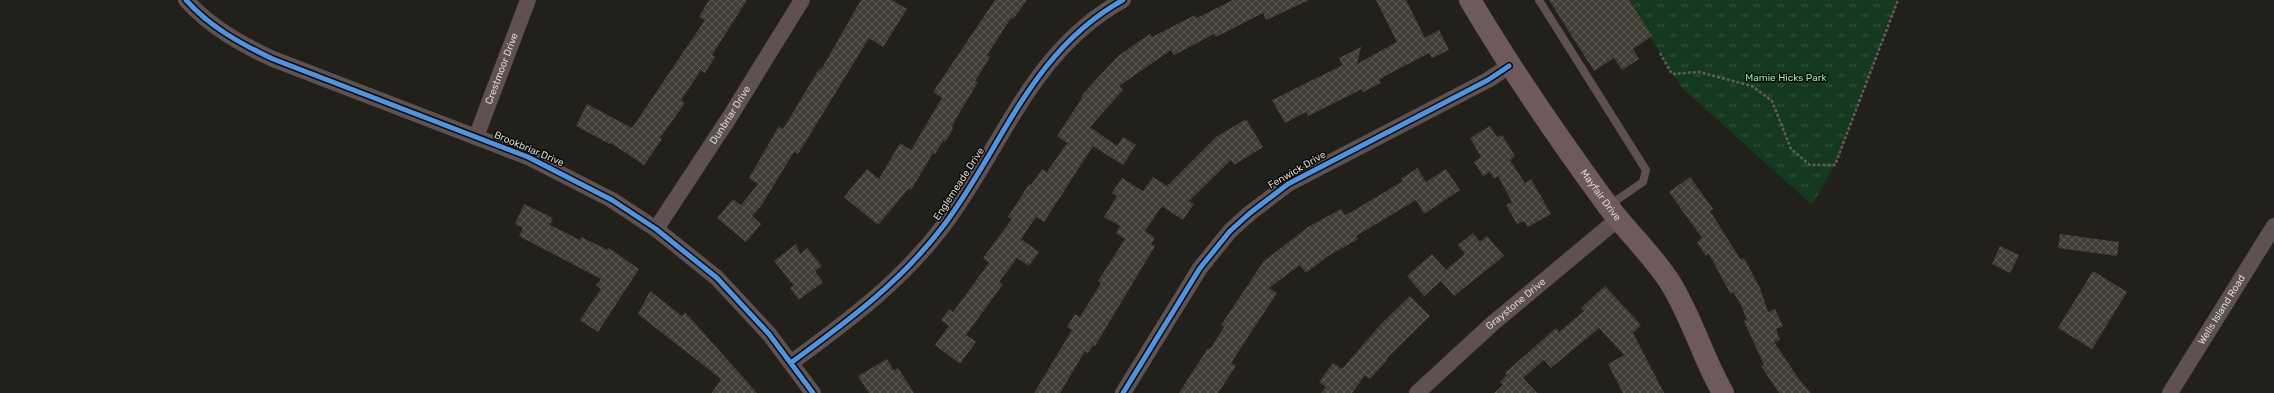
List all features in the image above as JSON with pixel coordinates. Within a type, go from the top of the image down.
[{"type":"street","name":"Brookbriar Drive","points":[[186,0],[213,26],[242,45],[274,59],[476,137],[562,173],[612,200],[656,229],[689,254],[744,305],[792,362],[814,393]]},
{"type":"street","name":"Crestmoor Drive","points":[[476,137],[528,0]]},
{"type":"street","name":"Dunbriar Drive","points":[[656,229],[729,118],[802,0]]},
{"type":"street","name":"Englemeade Drive","points":[[792,362],[879,296],[917,258],[958,204],[1026,95],[1048,63],[1061,48],[1086,26],[1123,0]]},
{"type":"street","name":"Mayfair Drive","points":[[1470,0],[1509,66],[1613,213],[1642,245],[1671,284],[1688,316],[1704,357],[1723,393]]},
{"type":"street","name":"Fenwick Drive","points":[[1123,393],[1200,268],[1230,232],[1250,213],[1288,184],[1488,80],[1509,66]]},
{"type":"street","name":"Graystone Drive","points":[[1417,393],[1613,213]]},
{"type":"street","name":"Wells Island Road","points":[[2170,393],[2274,226]]},
{"type":"lane","points":[[1539,0],[1646,170],[1643,182],[1613,213]]},
{"type":"path","points":[[1660,53],[1672,74],[1699,72],[1752,86],[1772,100],[1791,149],[1810,165],[1835,165],[1898,0]]},
{"type":"green space","name":"Mamie Hicks Park","points":[[1628,0],[1898,0],[1835,165],[1812,205],[1681,87]]},
{"type":"building","points":[[709,0],[747,0],[712,55],[715,57],[705,73],[701,70],[681,100],[685,103],[660,138],[662,139],[644,165],[611,143],[610,144],[576,126],[587,104],[632,128],[705,20],[699,17]]},
{"type":"building","points":[[861,0],[892,0],[907,9],[883,47],[869,38],[798,154],[794,152],[761,206],[752,216],[761,224],[746,242],[717,218],[733,199],[741,205],[758,184],[749,178],[779,126],[783,129],[819,69],[821,70]]},
{"type":"building","points":[[995,0],[1027,0],[1013,19],[1011,18],[987,55],[990,57],[975,81],[978,82],[955,120],[953,129],[945,142],[943,141],[935,154],[933,153],[911,190],[909,188],[878,225],[844,197],[867,169],[879,179],[900,143],[911,150],[942,98],[933,92]]},
{"type":"building","points":[[1233,0],[1309,0],[1266,20],[1263,13],[1216,37],[1214,34],[1174,55],[1171,50],[1119,86],[1123,90],[1090,127],[1117,146],[1123,137],[1136,145],[1123,165],[1093,146],[1044,222],[1036,217],[1021,239],[1039,252],[1029,266],[1017,258],[999,282],[1003,284],[966,335],[976,342],[960,364],[935,345],[949,326],[941,320],[949,309],[953,312],[989,263],[983,258],[1012,219],[1008,217],[1029,184],[1031,185],[1042,169],[1047,172],[1067,143],[1057,136],[1082,98],[1081,96],[1118,56],[1150,34],[1152,37],[1195,15],[1197,18]]},
{"type":"building","points":[[1376,0],[1406,0],[1425,38],[1439,30],[1449,50],[1432,58],[1429,53],[1387,75],[1379,80],[1381,83],[1363,92],[1362,89],[1308,116],[1306,112],[1285,123],[1272,100],[1343,65],[1339,58],[1361,47],[1357,64],[1397,42]]},
{"type":"building","points":[[1549,0],[1629,0],[1652,36],[1633,49],[1639,59],[1622,70],[1614,58],[1594,71]]},
{"type":"building","points":[[1246,119],[1263,147],[1234,165],[1231,160],[1189,201],[1194,204],[1183,220],[1162,206],[1145,231],[1155,238],[1151,244],[1155,246],[1095,346],[1093,345],[1088,353],[1085,351],[1060,393],[1034,393],[1072,330],[1067,327],[1075,314],[1080,317],[1101,283],[1098,281],[1125,239],[1116,233],[1120,226],[1104,217],[1117,196],[1112,193],[1122,178],[1143,191],[1153,177],[1167,186],[1216,137]]},
{"type":"building","points":[[1490,126],[1497,137],[1502,135],[1515,156],[1510,160],[1525,183],[1531,179],[1551,214],[1528,227],[1524,221],[1517,224],[1506,205],[1512,202],[1498,176],[1494,179],[1490,172],[1483,176],[1474,162],[1481,157],[1470,138]]},
{"type":"building","points":[[1417,168],[1426,182],[1446,169],[1460,190],[1424,214],[1416,200],[1356,236],[1358,239],[1328,256],[1306,273],[1300,265],[1269,288],[1277,293],[1231,363],[1236,366],[1218,393],[1179,393],[1208,348],[1210,349],[1224,327],[1221,325],[1264,261],[1308,227],[1341,209],[1345,215],[1353,211],[1403,181],[1401,179]]},
{"type":"building","points":[[1690,177],[1713,209],[1710,211],[1741,260],[1744,258],[1760,288],[1768,312],[1775,309],[1783,326],[1776,329],[1780,340],[1774,342],[1798,378],[1811,393],[1779,393],[1761,366],[1764,365],[1744,321],[1747,320],[1741,305],[1733,292],[1730,293],[1709,254],[1706,256],[1697,242],[1702,238],[1669,192]]},
{"type":"building","points":[[524,204],[553,218],[550,225],[580,240],[581,237],[608,250],[609,248],[639,269],[598,332],[580,320],[601,289],[596,285],[601,279],[519,236],[523,228],[515,224]]},
{"type":"building","points":[[1473,233],[1480,242],[1487,236],[1504,256],[1454,296],[1441,281],[1424,296],[1407,276],[1432,254],[1446,270],[1465,254],[1458,245]]},
{"type":"building","points":[[2060,234],[2119,242],[2117,256],[2058,248]]},
{"type":"building","points":[[796,244],[800,254],[807,248],[822,266],[815,271],[823,282],[799,300],[790,288],[794,286],[774,261]]},
{"type":"building","points":[[2000,246],[2019,255],[2010,273],[1992,264]]},
{"type":"building","points":[[2093,271],[2127,292],[2092,349],[2058,328]]},
{"type":"building","points":[[1605,286],[1641,325],[1633,333],[1664,393],[1623,393],[1608,364],[1624,355],[1599,328],[1551,368],[1544,360],[1523,378],[1537,393],[1494,393],[1503,385],[1500,382],[1507,375],[1505,373],[1556,328],[1559,332],[1584,311],[1581,308]]},
{"type":"building","points":[[650,291],[682,316],[685,312],[757,393],[712,393],[721,379],[638,314]]},
{"type":"building","points":[[1410,296],[1430,316],[1387,358],[1388,359],[1370,379],[1365,375],[1352,393],[1321,393],[1326,387],[1319,382],[1333,363],[1342,369],[1381,324]]},
{"type":"building","points":[[887,359],[894,371],[898,368],[914,393],[869,393],[858,376]]},
{"type":"cycle path","points":[[186,0],[195,10],[226,34],[273,59],[528,157],[612,200],[656,229],[717,278],[769,334],[813,393]]},
{"type":"cycle path","points":[[792,362],[854,315],[910,265],[944,225],[965,195],[1021,102],[1041,73],[1065,46],[1091,21],[1123,0]]},
{"type":"cycle path","points":[[1123,393],[1200,268],[1230,231],[1250,213],[1288,184],[1488,80],[1509,66]]}]
